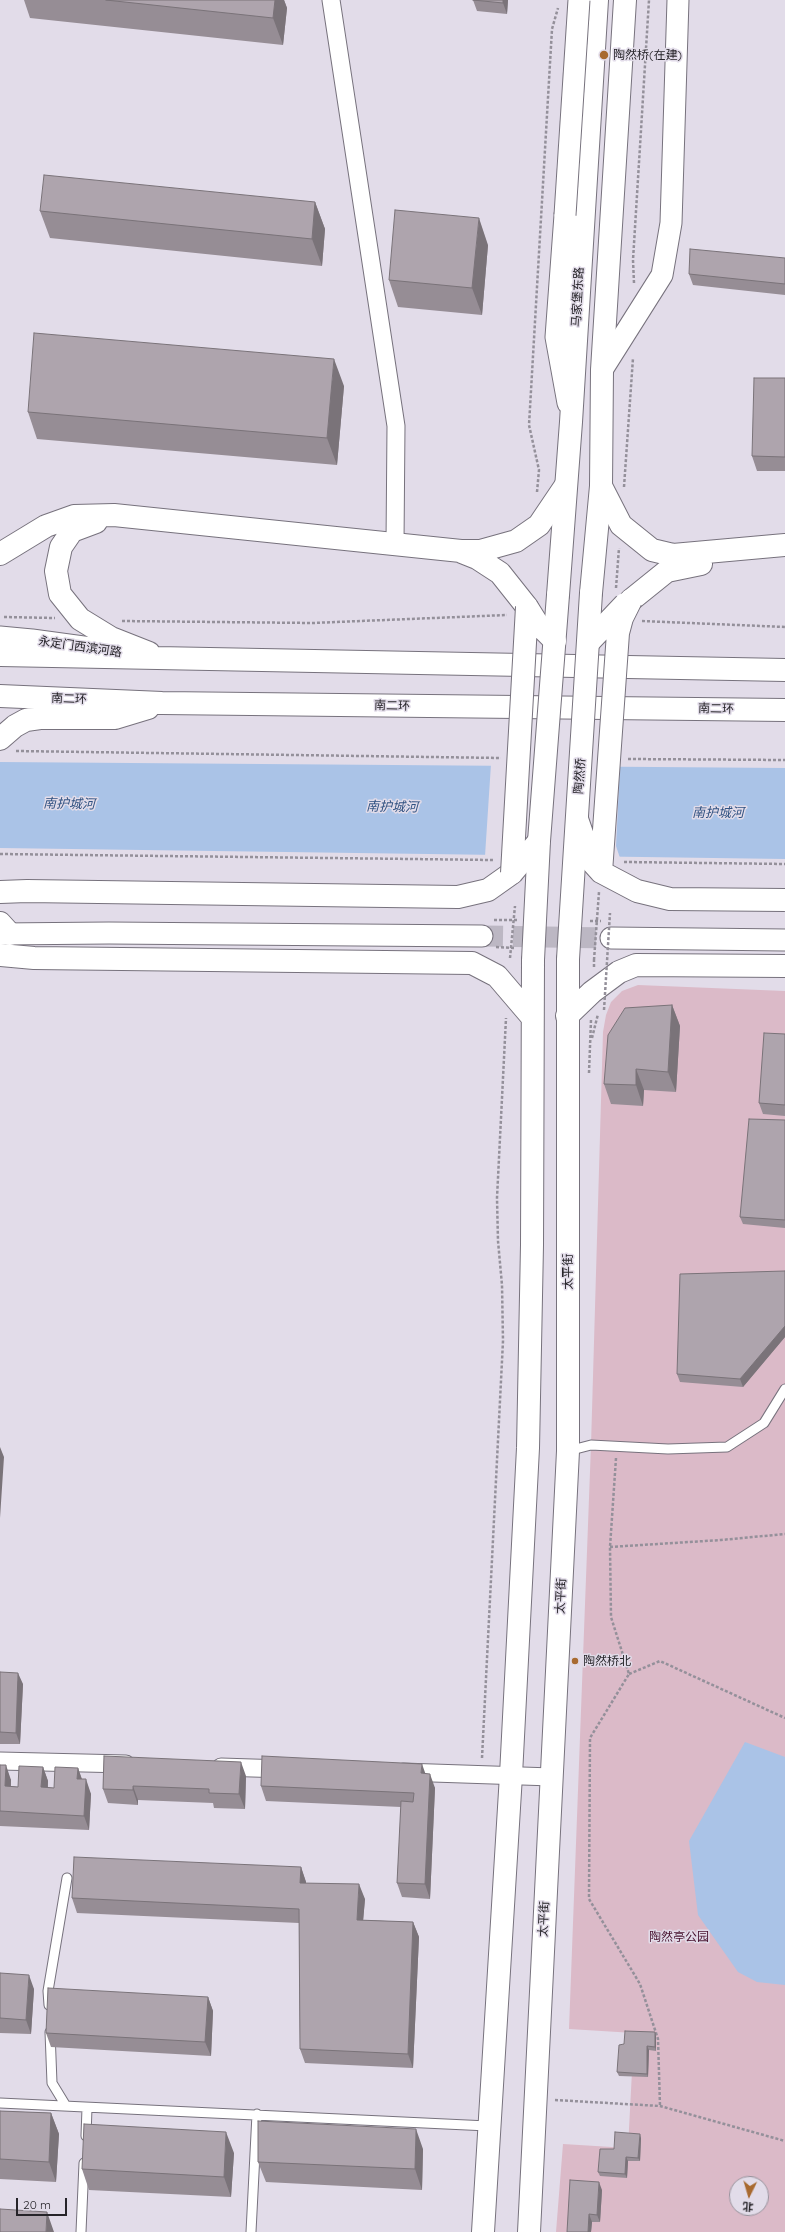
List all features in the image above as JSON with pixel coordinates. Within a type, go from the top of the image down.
[{"type":"main road","name":"马家堡东路","points":[[554,641],[571,422],[597,0]]},
{"type":"main road","points":[[625,0],[602,370],[601,486],[621,525],[652,550],[673,555],[785,545]]},
{"type":"main road","points":[[0,554],[46,526],[74,516],[114,515],[461,551],[492,548],[516,542],[543,521],[566,485]]},
{"type":"main road","name":"陶然桥","points":[[568,958],[591,593],[601,486]]},
{"type":"main road","points":[[114,515],[72,531],[61,547],[56,571],[60,594],[80,619],[111,638],[160,658]]},
{"type":"main road","points":[[461,551],[477,558],[500,573],[518,611],[512,872]]},
{"type":"main road","points":[[589,642],[611,617],[667,571],[692,565],[785,557]]},
{"type":"main road","points":[[601,872],[618,633],[622,618],[631,600]]},
{"type":"main road","points":[[483,2232],[488,2126],[511,1775],[528,1448],[532,1245],[533,960],[539,841],[554,641],[537,623],[518,611]]},
{"type":"main road","points":[[0,655],[785,670]]},
{"type":"main road","name":"南二环","points":[[0,696],[162,703],[785,710]]},
{"type":"main road","points":[[8,745],[14,726],[26,720],[40,718],[116,718],[162,703]]},
{"type":"main road","points":[[577,819],[592,862],[601,872],[637,891],[670,899],[785,900]]},
{"type":"main road","points":[[0,892],[27,891],[458,897],[488,890],[512,872],[539,841]]},
{"type":"main road","points":[[0,880],[6,884],[27,891]]},
{"type":"main road","points":[[0,910],[2,905],[11,898],[27,891]]},
{"type":"main road","points":[[0,955],[34,958],[472,963],[497,976],[507,990],[532,1017]]},
{"type":"main road","name":"太平街","points":[[529,2232],[534,2098],[568,1451],[568,958]]},
{"type":"main road","points":[[567,1016],[592,992],[619,972],[636,965],[785,966]]},
{"type":"street","points":[[331,0],[396,426],[395,543]]},
{"type":"street","points":[[571,422],[556,337],[579,0]]},
{"type":"street","points":[[602,370],[662,275],[671,223],[678,0]]},
{"type":"street","name":"永定门西滨河路","points":[[0,637],[160,658]]},
{"type":"street","points":[[3,930],[109,933],[482,936]]},
{"type":"street","points":[[611,938],[785,940]]},
{"type":"street","points":[[0,1761],[142,1765]]},
{"type":"street","points":[[205,1766],[300,1769]]},
{"type":"street","points":[[386,1771],[552,1777]]},
{"type":"lane","points":[[568,1451],[591,1445],[668,1449],[727,1447],[764,1423],[785,1389]]},
{"type":"lane","points":[[66,2106],[52,2083],[48,1991],[68,1878]]},
{"type":"lane","points":[[0,2103],[488,2126]]},
{"type":"lane","points":[[81,2232],[87,2108]]},
{"type":"lane","points":[[251,2232],[257,2114]]},
{"type":"path","points":[[536,500],[539,470],[529,425],[552,28],[559,7]]},
{"type":"path","points":[[120,621],[312,623],[518,611]]},
{"type":"path","points":[[0,617],[80,619]]},
{"type":"path","points":[[634,621],[785,627]]},
{"type":"path","points":[[8,745],[505,758]]},
{"type":"path","points":[[624,759],[785,760]]},
{"type":"path","points":[[0,854],[494,860]]},
{"type":"path","points":[[620,862],[785,864]]},
{"type":"path","points":[[594,960],[601,872]]},
{"type":"path","points":[[604,1010],[610,914]]},
{"type":"path","points":[[481,1774],[503,1341],[502,1285],[498,1241],[497,1198],[507,990]]},
{"type":"path","points":[[590,1045],[598,1012],[609,991]]},
{"type":"path","points":[[617,1446],[610,1547],[611,1617],[629,1674]]},
{"type":"path","points":[[610,1547],[785,1534]]},
{"type":"path","points":[[660,2106],[658,2039],[640,1984],[589,1899],[590,1738],[629,1674],[660,1661],[785,1718]]},
{"type":"path","points":[[534,2098],[660,2106],[785,2142]]},
{"type":"green space","name":"陶然亭公园","points":[[638,985],[785,991],[785,2232],[556,2232],[563,2144],[628,2148],[634,2033],[569,2029],[591,1445],[603,1032],[606,1015],[611,1002],[622,991]]},
{"type":"water","name":"南护城河","points":[[0,762],[785,768],[785,859],[0,848]]},
{"type":"water","points":[[745,1742],[785,1757],[785,1985],[757,1982],[738,1972],[698,1915],[689,1841]]},
{"type":"pier","points":[[491,764],[620,765],[616,846],[620,858],[485,856]]},
{"type":"building","points":[[106,0],[275,0],[273,18]]},
{"type":"building","points":[[473,0],[503,0],[503,3]]},
{"type":"building","points":[[44,175],[315,202],[312,239],[40,211]]},
{"type":"building","points":[[395,210],[479,218],[472,288],[389,280]]},
{"type":"building","points":[[690,249],[785,258],[785,284],[689,274]]},
{"type":"building","points":[[34,333],[334,359],[327,438],[28,412]]},
{"type":"building","points":[[754,378],[785,378],[785,457],[752,456]]},
{"type":"building","points":[[672,1005],[668,1072],[636,1069],[636,1085],[604,1084],[608,1035],[625,1008]]},
{"type":"building","points":[[764,1033],[785,1034],[785,1105],[759,1103]]},
{"type":"building","points":[[749,1119],[785,1120],[785,1220],[740,1217]]},
{"type":"building","points":[[785,1271],[785,1326],[740,1379],[677,1374],[680,1274]]},
{"type":"building","points":[[0,1672],[18,1673],[16,1733],[0,1732]]},
{"type":"building","points":[[104,1756],[241,1762],[239,1794],[209,1793],[209,1789],[133,1786],[133,1790],[103,1789]]},
{"type":"building","points":[[262,1756],[422,1764],[421,1773],[430,1774],[425,1884],[397,1883],[401,1801],[413,1802],[414,1793],[261,1786]]},
{"type":"building","points":[[0,1765],[6,1765],[5,1786],[18,1787],[19,1766],[43,1767],[41,1787],[54,1788],[55,1767],[78,1768],[77,1779],[86,1779],[84,1816],[0,1811]]},
{"type":"building","points":[[74,1857],[301,1867],[300,1883],[359,1884],[357,1920],[413,1922],[408,2054],[300,2049],[299,1909],[72,1898]]},
{"type":"building","points":[[0,1973],[29,1975],[26,2020],[0,2018]]},
{"type":"building","points":[[48,1988],[208,1997],[205,2042],[46,2033]]},
{"type":"building","points":[[625,2031],[655,2032],[655,2047],[647,2046],[647,2074],[617,2072],[619,2045],[624,2044]]},
{"type":"building","points":[[0,2111],[51,2113],[49,2162],[0,2159]]},
{"type":"building","points":[[258,2121],[416,2129],[415,2169],[258,2162]]},
{"type":"building","points":[[84,2124],[226,2132],[224,2177],[82,2169]]},
{"type":"building","points":[[615,2132],[640,2134],[638,2158],[626,2157],[625,2174],[598,2172],[600,2149],[614,2149]]},
{"type":"building","points":[[570,2180],[599,2182],[597,2215],[589,2214],[588,2232],[567,2232]]},
{"type":"building","points":[[0,2209],[47,2212],[46,2232],[0,2232]]},
{"type":"tunnel","points":[[482,936],[611,938]]},
{"type":"place","name":"陶然桥(在建)","points":[[604,55]]},
{"type":"place","name":"陶然桥北","points":[[575,1661]]}]
